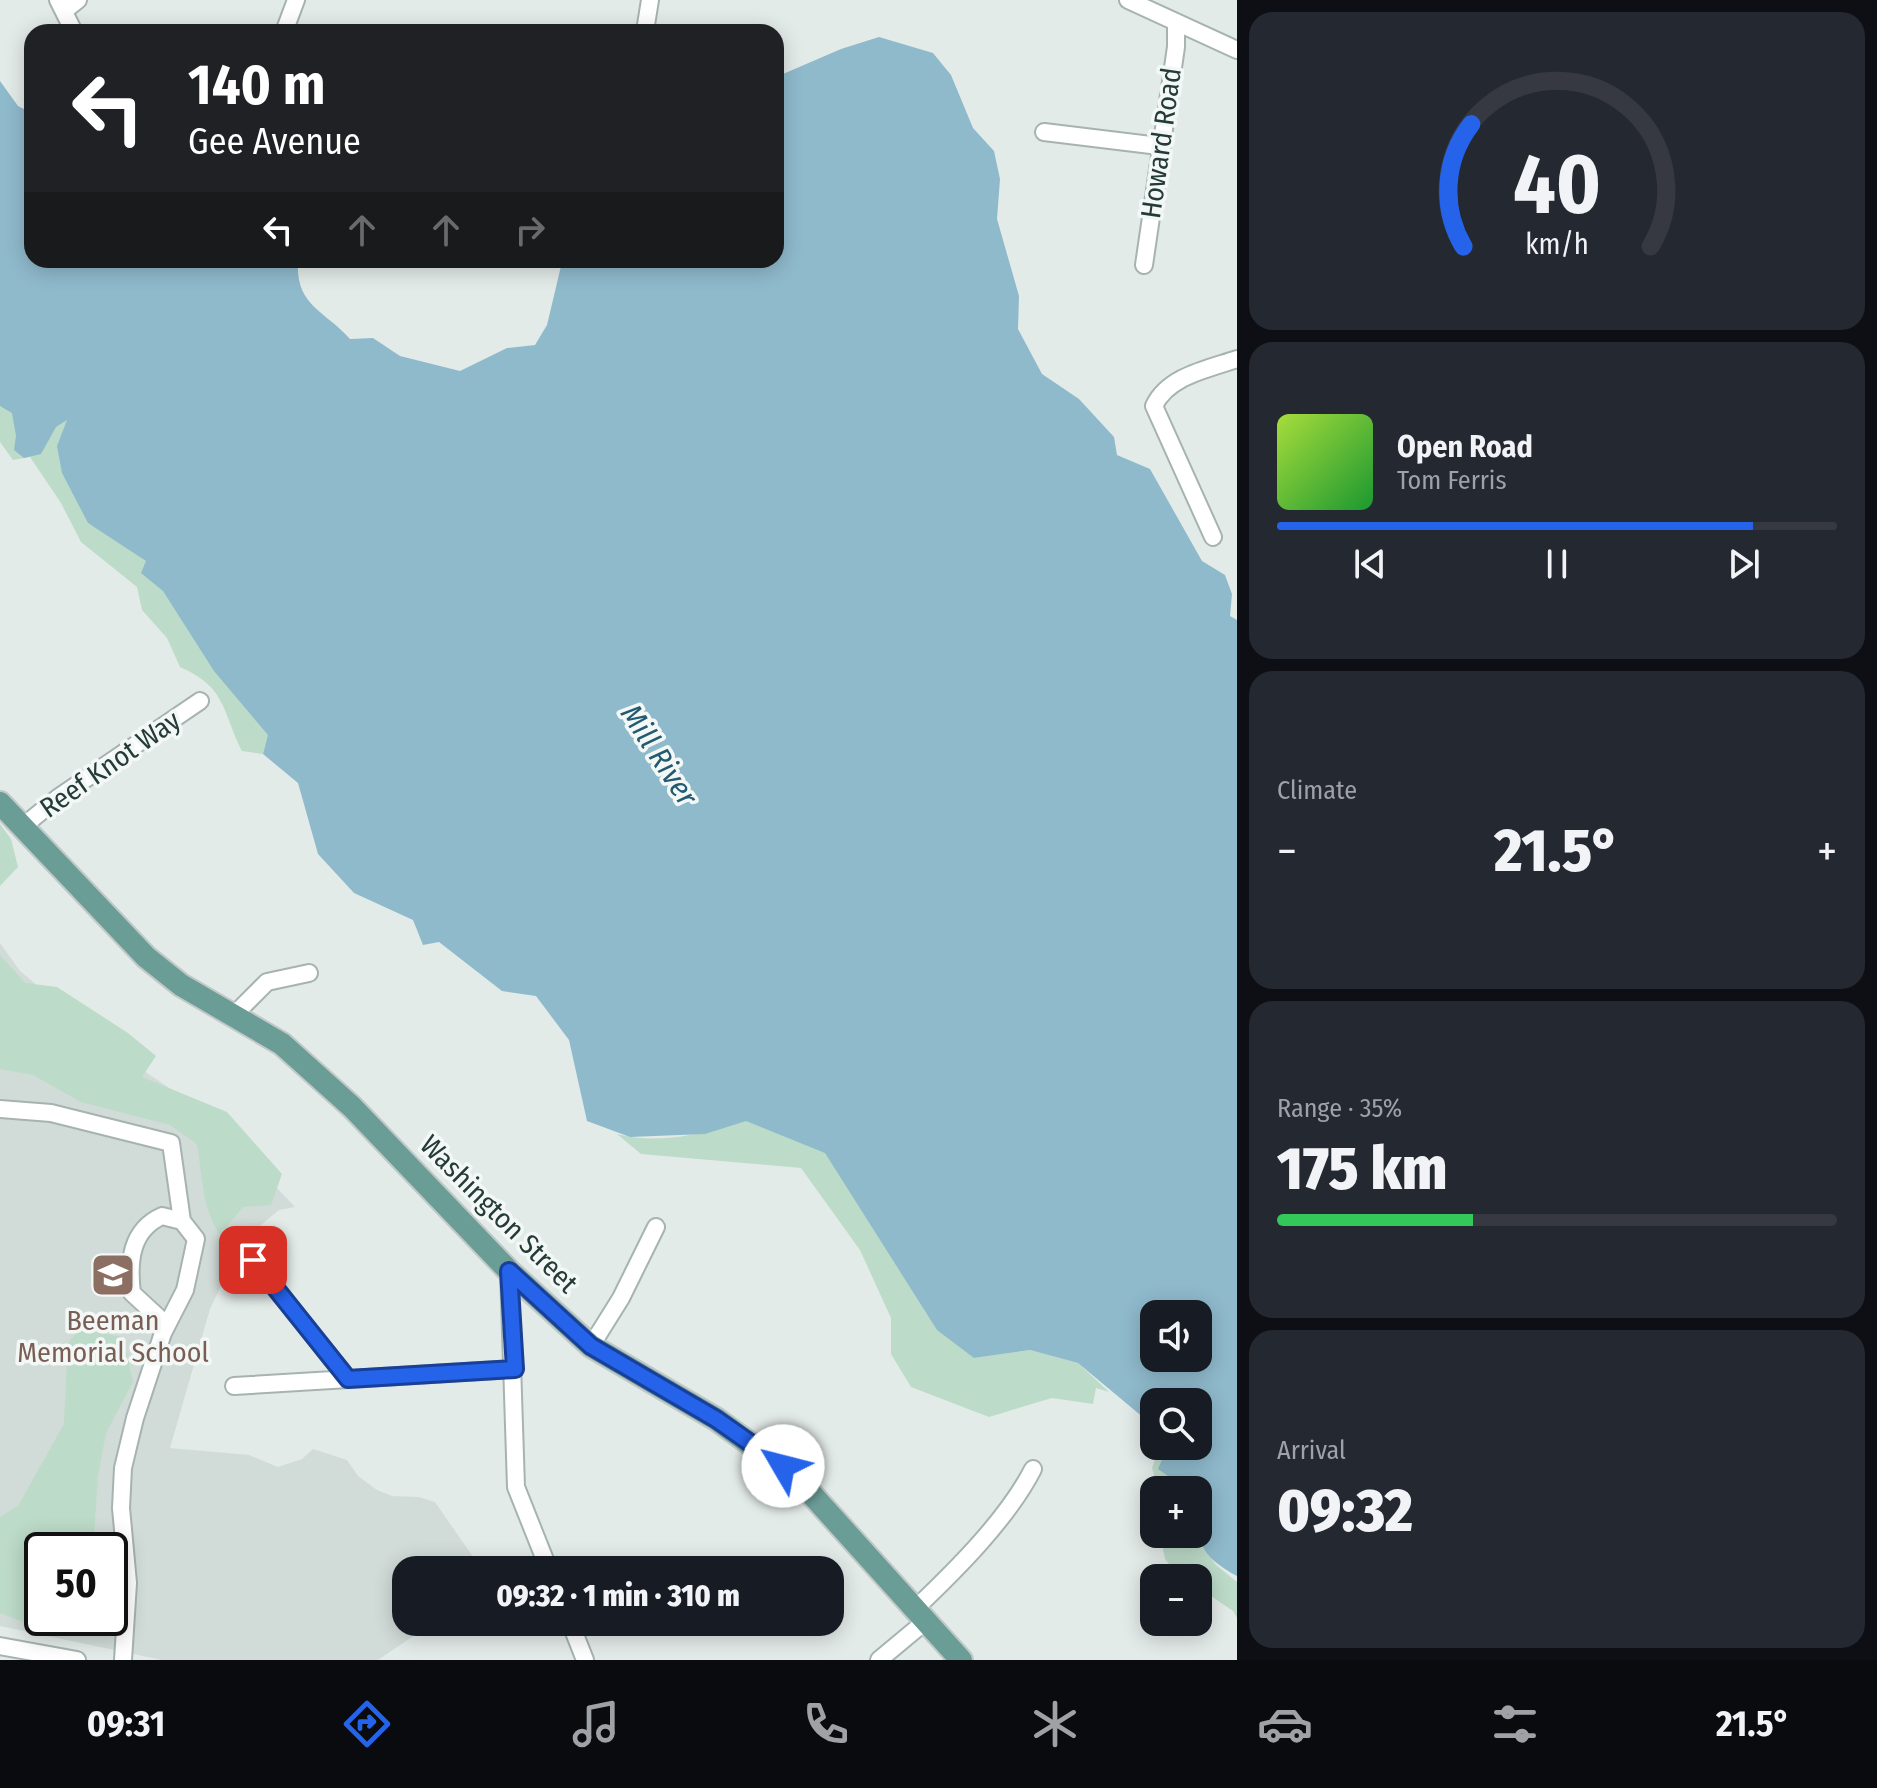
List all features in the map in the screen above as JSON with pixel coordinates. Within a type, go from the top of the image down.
[{"type":"main road","name":"Washington Street","points":[[0,803],[146,957],[181,985],[282,1044],[352,1107],[509,1271],[591,1346],[770,1455],[797,1478],[922,1613],[961,1660]]},
{"type":"street","points":[[287,24],[296,0]]},
{"type":"street","points":[[646,24],[650,0]]},
{"type":"street","points":[[1128,0],[1237,50]]},
{"type":"street","points":[[67,4],[72,24]]},
{"type":"street","name":"Howard Road","points":[[1144,265],[1159,146],[1176,47],[1176,22]]},
{"type":"street","points":[[1044,132],[1159,146]]},
{"type":"street","points":[[1213,537],[1154,406],[1158,397],[1183,378],[1237,359]]},
{"type":"street","name":"Reef Knot Way","points":[[21,828],[59,797],[200,701]]},
{"type":"street","points":[[235,1014],[267,982],[309,973]]},
{"type":"street","points":[[0,1109],[51,1113],[171,1143],[182,1221],[196,1239],[185,1290],[163,1333],[135,1418],[123,1468],[121,1508],[128,1583],[123,1660]]},
{"type":"street","points":[[163,1333],[158,1317],[132,1293],[132,1256],[145,1223],[162,1216],[182,1221]]},
{"type":"street","points":[[591,1346],[621,1298],[656,1227]]},
{"type":"street","points":[[253,1260],[348,1379]]},
{"type":"street","points":[[509,1271],[515,1369],[512,1416],[516,1487],[543,1556]]},
{"type":"street","points":[[234,1386],[515,1369]]},
{"type":"street","points":[[879,1660],[968,1557],[1017,1496],[1033,1469]]},
{"type":"street","points":[[576,1636],[585,1660]]},
{"type":"street","points":[[0,1646],[74,1660]]},
{"type":"shaded area","name":"Beeman Memorial School","points":[[0,943],[20,971],[119,1054],[206,1113],[295,1207],[279,1210],[242,1241],[210,1309],[170,1448],[249,1455],[278,1467],[302,1459],[313,1449],[347,1460],[358,1476],[377,1490],[392,1496],[419,1497],[435,1502],[472,1556],[392,1556],[392,1636],[413,1636],[378,1660],[162,1660],[48,1636],[128,1636],[128,1532],[24,1532],[24,1631],[0,1626]]},
{"type":"green space","points":[[0,405],[68,419],[88,523],[150,559],[269,733],[263,754],[242,751],[215,692],[180,667],[167,638],[142,610],[137,587],[81,542],[61,503],[30,457],[13,460],[0,442]]},
{"type":"green space","points":[[0,824],[11,839],[18,867],[0,886]]},
{"type":"green space","points":[[0,955],[25,983],[57,987],[128,1033],[156,1056],[142,1077],[227,1112],[282,1174],[271,1205],[243,1207],[220,1235],[206,1202],[197,1144],[170,1125],[81,1102],[33,1075],[0,1069]]},
{"type":"green space","points":[[755,1117],[807,1124],[974,1358],[1030,1350],[1078,1363],[1109,1392],[1096,1388],[1093,1404],[1052,1398],[989,1417],[911,1387],[891,1354],[891,1318],[860,1250],[801,1168],[641,1154],[617,1134],[652,1139],[687,1136]]},
{"type":"green space","points":[[79,1330],[123,1337],[133,1382],[106,1433],[98,1476],[94,1532],[24,1532],[24,1622],[0,1613],[0,1517],[18,1506],[64,1424],[68,1343]]},
{"type":"green space","points":[[1155,1460],[1198,1460],[1198,1476],[1154,1476],[1152,1468]]},
{"type":"green space","points":[[1163,1548],[1205,1548],[1215,1564],[1237,1582],[1237,1618],[1233,1611],[1212,1597],[1212,1564],[1169,1564]]},
{"type":"water","name":"Mill River","points":[[879,37],[933,53],[951,75],[973,128],[994,151],[1000,179],[997,219],[1019,296],[1018,329],[1042,374],[1079,399],[1114,437],[1117,455],[1150,469],[1202,561],[1225,575],[1232,594],[1230,616],[1237,620],[1237,1576],[1212,1559],[1204,1548],[1212,1548],[1212,1476],[1168,1476],[1158,1469],[1162,1460],[1212,1460],[1212,1388],[1140,1388],[1140,1415],[1078,1363],[1030,1350],[974,1358],[937,1330],[825,1153],[746,1121],[705,1134],[630,1137],[587,1121],[569,1040],[536,996],[502,991],[439,942],[423,945],[413,920],[354,893],[318,854],[298,783],[263,754],[268,735],[214,671],[163,591],[141,573],[146,561],[88,523],[62,473],[57,446],[67,420],[56,427],[41,454],[24,458],[14,450],[16,436],[12,413],[0,406],[0,81],[18,106],[24,109],[24,268],[298,268],[306,298],[350,339],[373,338],[400,356],[460,371],[507,348],[535,345],[547,325],[561,268],[784,268],[784,74],[841,49]]},
{"type":"place","name":"Beeman Memorial School","points":[[113,1275]]},
{"type":"route","points":[[253,1260],[348,1379],[515,1369],[509,1271],[591,1346],[716,1419],[783,1466]]}]
